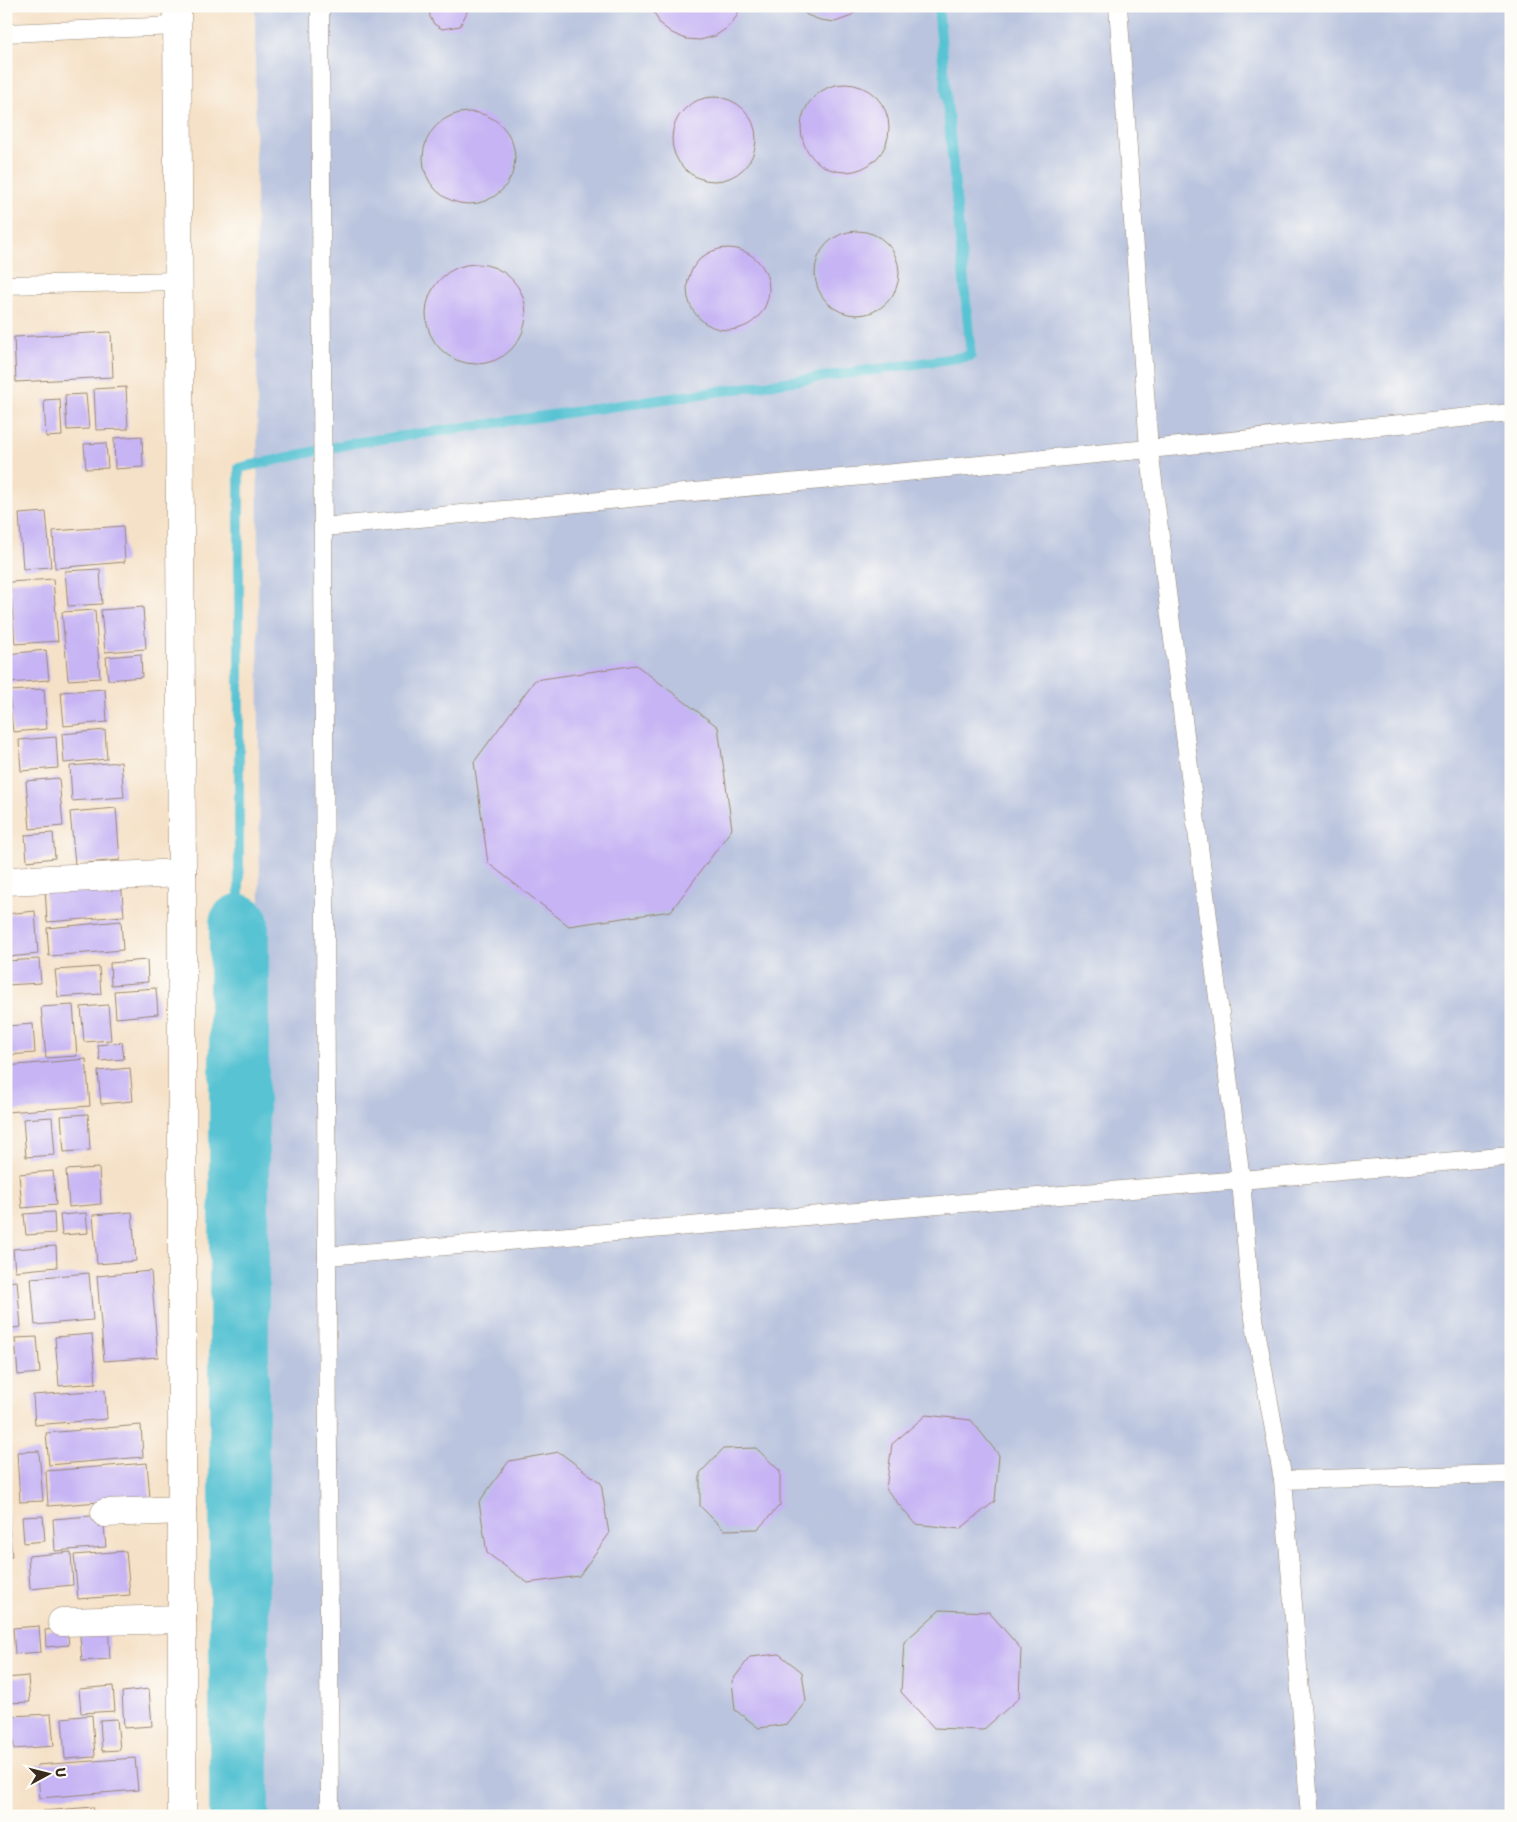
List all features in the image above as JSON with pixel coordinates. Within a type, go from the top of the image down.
[{"type":"street","points":[[177,16],[182,873],[182,1816]]},
{"type":"street","points":[[6,881],[182,873]]},
{"type":"street","points":[[105,1513],[182,1510]]},
{"type":"street","points":[[62,1622],[182,1619]]},
{"type":"lane","points":[[320,6],[330,1816]]},
{"type":"lane","points":[[1118,6],[1149,450],[1241,1180],[1251,1302],[1283,1480],[1310,1816]]},
{"type":"lane","points":[[6,33],[177,16]]},
{"type":"lane","points":[[6,285],[178,282]]},
{"type":"lane","points":[[324,528],[1149,450],[1511,413]]},
{"type":"lane","points":[[327,1256],[1511,1156]]},
{"type":"lane","points":[[1283,1480],[1511,1474]]},
{"type":"shaded area","points":[[255,6],[1511,6],[1511,1816],[248,1816],[261,1123]]},
{"type":"building","points":[[429,6],[467,6],[468,10],[460,26],[442,29],[434,24],[430,17]]},
{"type":"building","points":[[651,6],[740,6],[737,16],[727,28],[715,36],[700,40],[686,39],[672,33],[660,24]]},
{"type":"building","points":[[798,6],[863,6],[849,17],[835,22],[820,20],[807,15]]},
{"type":"building","points":[[845,84],[862,87],[876,97],[886,111],[889,128],[886,145],[876,159],[862,169],[845,172],[828,169],[814,159],[804,145],[801,128],[804,111],[814,97],[828,87]]},
{"type":"building","points":[[714,97],[730,100],[744,109],[753,123],[756,139],[753,155],[744,169],[730,178],[714,181],[698,178],[684,169],[675,155],[672,139],[675,123],[684,109],[698,100]]},
{"type":"building","points":[[469,112],[486,116],[501,126],[511,141],[515,158],[511,175],[501,190],[486,200],[469,204],[452,200],[437,190],[427,175],[423,158],[427,141],[437,126],[452,116]]},
{"type":"building","points":[[857,231],[873,234],[887,243],[896,257],[899,273],[896,289],[887,303],[873,312],[857,315],[841,312],[827,303],[818,289],[815,273],[818,257],[827,243],[841,234]]},
{"type":"building","points":[[728,248],[744,252],[757,260],[765,273],[769,289],[765,305],[757,318],[744,326],[728,330],[712,326],[699,318],[691,305],[687,289],[691,273],[699,260],[712,252]]},
{"type":"building","points":[[476,264],[495,268],[511,279],[522,295],[526,314],[522,333],[511,349],[495,360],[476,364],[457,360],[441,349],[430,333],[426,314],[430,295],[441,279],[457,268]]},
{"type":"building","points":[[111,332],[113,377],[16,382],[14,337]]},
{"type":"building","points":[[126,387],[128,429],[96,430],[94,389]]},
{"type":"building","points":[[86,394],[89,429],[67,430],[65,395]]},
{"type":"building","points":[[60,399],[62,436],[46,437],[44,400]]},
{"type":"building","points":[[142,436],[143,467],[115,469],[114,438]]},
{"type":"building","points":[[106,443],[108,468],[86,469],[84,444]]},
{"type":"building","points":[[46,512],[51,567],[23,569],[19,514]]},
{"type":"building","points":[[123,526],[125,562],[55,568],[53,531]]},
{"type":"building","points":[[100,569],[102,604],[68,606],[65,571]]},
{"type":"building","points":[[53,579],[58,641],[15,644],[10,582]]},
{"type":"building","points":[[143,607],[146,649],[105,652],[101,610]]},
{"type":"building","points":[[95,610],[100,678],[68,680],[62,612]]},
{"type":"building","points":[[46,650],[49,680],[9,683],[7,654]]},
{"type":"building","points":[[141,654],[142,677],[108,680],[106,657]]},
{"type":"building","points":[[636,665],[718,727],[732,829],[671,911],[569,926],[488,863],[474,762],[535,680]]},
{"type":"building","points":[[44,689],[47,729],[13,732],[9,691]]},
{"type":"building","points":[[105,689],[107,722],[64,726],[61,692]]},
{"type":"building","points":[[105,730],[107,759],[64,763],[62,734]]},
{"type":"building","points":[[56,737],[58,768],[21,771],[19,740]]},
{"type":"building","points":[[121,762],[124,797],[72,801],[70,766]]},
{"type":"building","points":[[59,778],[63,826],[30,829],[26,781]]},
{"type":"building","points":[[116,808],[120,860],[75,864],[70,812]]},
{"type":"building","points":[[53,833],[55,858],[27,861],[25,835]]},
{"type":"building","points":[[121,881],[124,916],[47,922],[45,887]]},
{"type":"building","points":[[35,911],[38,954],[9,957],[6,914]]},
{"type":"building","points":[[121,921],[123,950],[49,956],[47,928]]},
{"type":"building","points":[[39,959],[41,983],[6,985],[6,961]]},
{"type":"building","points":[[147,960],[148,982],[111,985],[110,963]]},
{"type":"building","points":[[99,967],[101,994],[58,997],[55,970]]},
{"type":"building","points":[[156,988],[158,1014],[116,1018],[114,991]]},
{"type":"building","points":[[73,1005],[77,1056],[46,1058],[41,1007]]},
{"type":"building","points":[[108,1005],[111,1040],[84,1042],[81,1007]]},
{"type":"building","points":[[33,1024],[35,1053],[9,1055],[7,1026]]},
{"type":"building","points":[[122,1042],[124,1059],[100,1061],[98,1045]]},
{"type":"building","points":[[86,1059],[90,1106],[6,1112],[6,1066]]},
{"type":"building","points":[[130,1068],[133,1101],[101,1104],[98,1071]]},
{"type":"building","points":[[88,1114],[90,1150],[64,1152],[61,1116]]},
{"type":"building","points":[[52,1117],[55,1155],[26,1157],[23,1119]]},
{"type":"building","points":[[99,1168],[101,1204],[69,1207],[66,1170]]},
{"type":"building","points":[[53,1171],[56,1205],[22,1208],[19,1174]]},
{"type":"building","points":[[54,1212],[55,1233],[26,1235],[24,1214]]},
{"type":"building","points":[[132,1212],[136,1261],[97,1264],[93,1215]]},
{"type":"building","points":[[86,1213],[88,1233],[62,1235],[60,1215]]},
{"type":"building","points":[[56,1246],[57,1267],[15,1271],[13,1249]]},
{"type":"building","points":[[151,1271],[158,1357],[104,1361],[97,1276]]},
{"type":"building","points":[[89,1273],[93,1320],[35,1325],[31,1278]]},
{"type":"building","points":[[17,1281],[21,1327],[6,1329],[6,1282]]},
{"type":"building","points":[[92,1334],[96,1383],[59,1386],[55,1337]]},
{"type":"building","points":[[37,1337],[40,1373],[18,1375],[15,1338]]},
{"type":"building","points":[[105,1390],[107,1419],[35,1425],[33,1395]]},
{"type":"building","points":[[926,1415],[971,1420],[999,1455],[995,1501],[960,1529],[915,1524],[886,1489],[892,1444]]},
{"type":"building","points":[[141,1425],[143,1457],[49,1465],[46,1433]]},
{"type":"building","points":[[756,1448],[780,1471],[780,1505],[758,1529],[724,1530],[700,1506],[700,1473],[723,1449]]},
{"type":"building","points":[[39,1451],[43,1501],[20,1502],[17,1452]]},
{"type":"building","points":[[559,1452],[601,1483],[609,1534],[579,1576],[528,1583],[487,1553],[479,1502],[509,1461]]},
{"type":"building","points":[[147,1463],[150,1498],[48,1506],[46,1471]]},
{"type":"building","points":[[6,1515],[8,1515],[12,1557],[6,1557]]},
{"type":"building","points":[[103,1515],[106,1547],[55,1551],[53,1519]]},
{"type":"building","points":[[43,1516],[45,1541],[24,1543],[22,1517]]},
{"type":"building","points":[[126,1551],[130,1595],[78,1599],[74,1555]]},
{"type":"building","points":[[71,1552],[73,1585],[30,1589],[28,1556]]},
{"type":"building","points":[[940,1610],[989,1612],[1021,1649],[1019,1698],[983,1730],[934,1728],[901,1692],[904,1642]]},
{"type":"building","points":[[108,1623],[110,1659],[82,1661],[79,1625]]},
{"type":"building","points":[[39,1626],[41,1652],[15,1654],[13,1628]]},
{"type":"building","points":[[67,1628],[69,1645],[46,1647],[45,1630]]},
{"type":"building","points":[[779,1654],[802,1672],[806,1701],[788,1724],[759,1728],[735,1710],[732,1681],[750,1657]]},
{"type":"building","points":[[28,1676],[30,1702],[6,1703],[6,1678]]},
{"type":"building","points":[[113,1686],[115,1711],[81,1713],[79,1689]]},
{"type":"building","points":[[149,1689],[152,1726],[124,1728],[122,1692]]},
{"type":"building","points":[[51,1714],[54,1746],[14,1749],[11,1716]]},
{"type":"building","points":[[92,1715],[95,1757],[65,1759],[62,1718]]},
{"type":"building","points":[[117,1719],[120,1750],[102,1751],[100,1720]]},
{"type":"building","points":[[135,1758],[138,1790],[40,1798],[37,1765]]},
{"type":"building","points":[[93,1807],[94,1816],[43,1816],[43,1811]]},
{"type":"waterway","points":[[239,924],[239,468],[353,443],[971,356],[938,6]]},
{"type":"waterway","points":[[239,924],[239,1816]]}]
